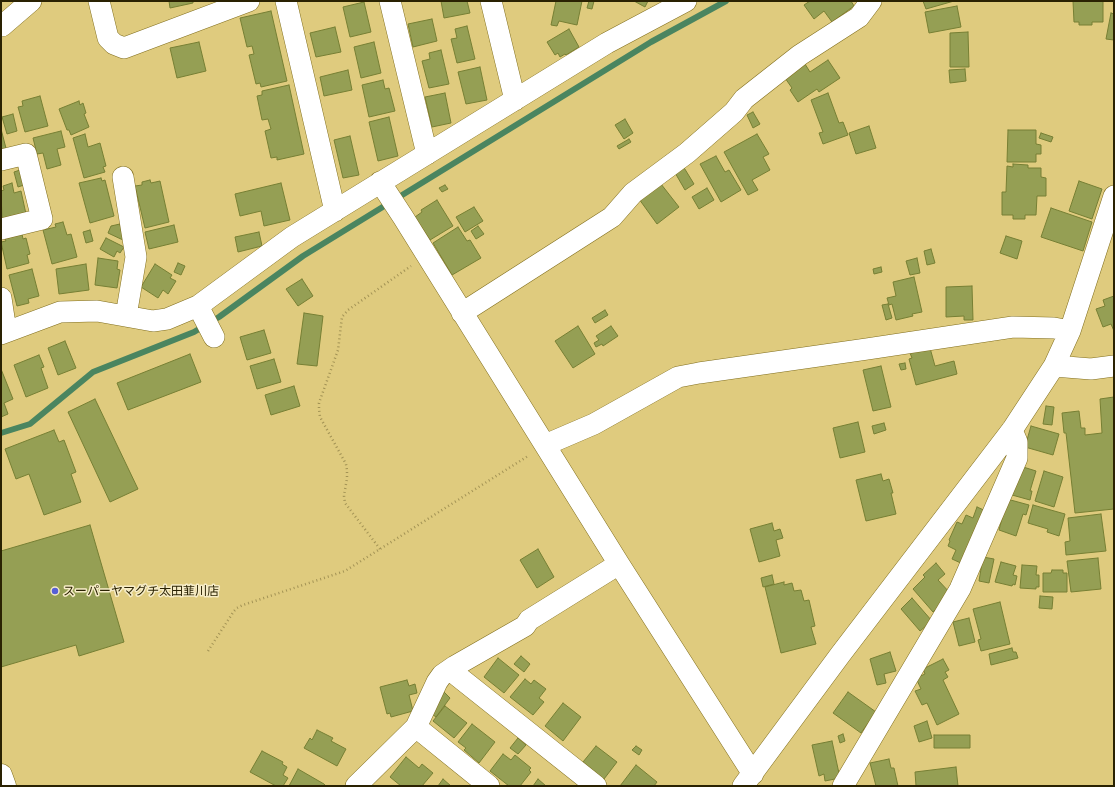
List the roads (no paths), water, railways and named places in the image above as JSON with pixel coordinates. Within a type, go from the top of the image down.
[{"type":"highway","points":[[1,774],[5,786]]},
{"type":"street","points":[[1,25],[2,26],[31,1]]},
{"type":"street","points":[[99,1],[108,38],[114,44],[124,48],[249,1]]},
{"type":"street","points":[[286,1],[335,211]]},
{"type":"street","points":[[390,1],[427,154]]},
{"type":"street","points":[[491,1],[515,100]]},
{"type":"street","points":[[1,298],[4,333],[60,312],[97,311],[152,321],[166,319],[199,310],[292,237],[335,211],[382,186],[427,154],[607,43],[686,1]]},
{"type":"street","points":[[462,313],[612,217],[633,192],[686,152],[734,112],[744,99],[800,55],[859,17],[871,1]]},
{"type":"street","points":[[1,160],[26,154],[42,219],[1,229]]},
{"type":"street","points":[[123,177],[136,257],[126,316]]},
{"type":"street","points":[[382,186],[403,217],[619,564],[748,780],[840,655],[1012,430],[1054,366],[1070,331],[1114,196]]},
{"type":"street","points":[[199,310],[214,337]]},
{"type":"street","points":[[545,445],[594,424],[678,377],[685,375],[1013,327],[1054,328],[1070,331]]},
{"type":"street","points":[[1054,366],[1091,369],[1114,366]]},
{"type":"street","points":[[843,786],[960,589],[1017,458],[1017,442],[1012,430]]},
{"type":"street","points":[[356,786],[416,727],[437,682],[442,675],[525,626],[529,620],[619,564]]},
{"type":"street","points":[[450,670],[596,786]]},
{"type":"street","points":[[416,727],[489,786]]},
{"type":"waterway","points":[[1,433],[30,424],[93,372],[194,332],[219,317],[303,256],[651,42],[726,1]]},
{"type":"place","name":"スーパーヤマグチ太田韮川店","points":[[55,591]]}]
